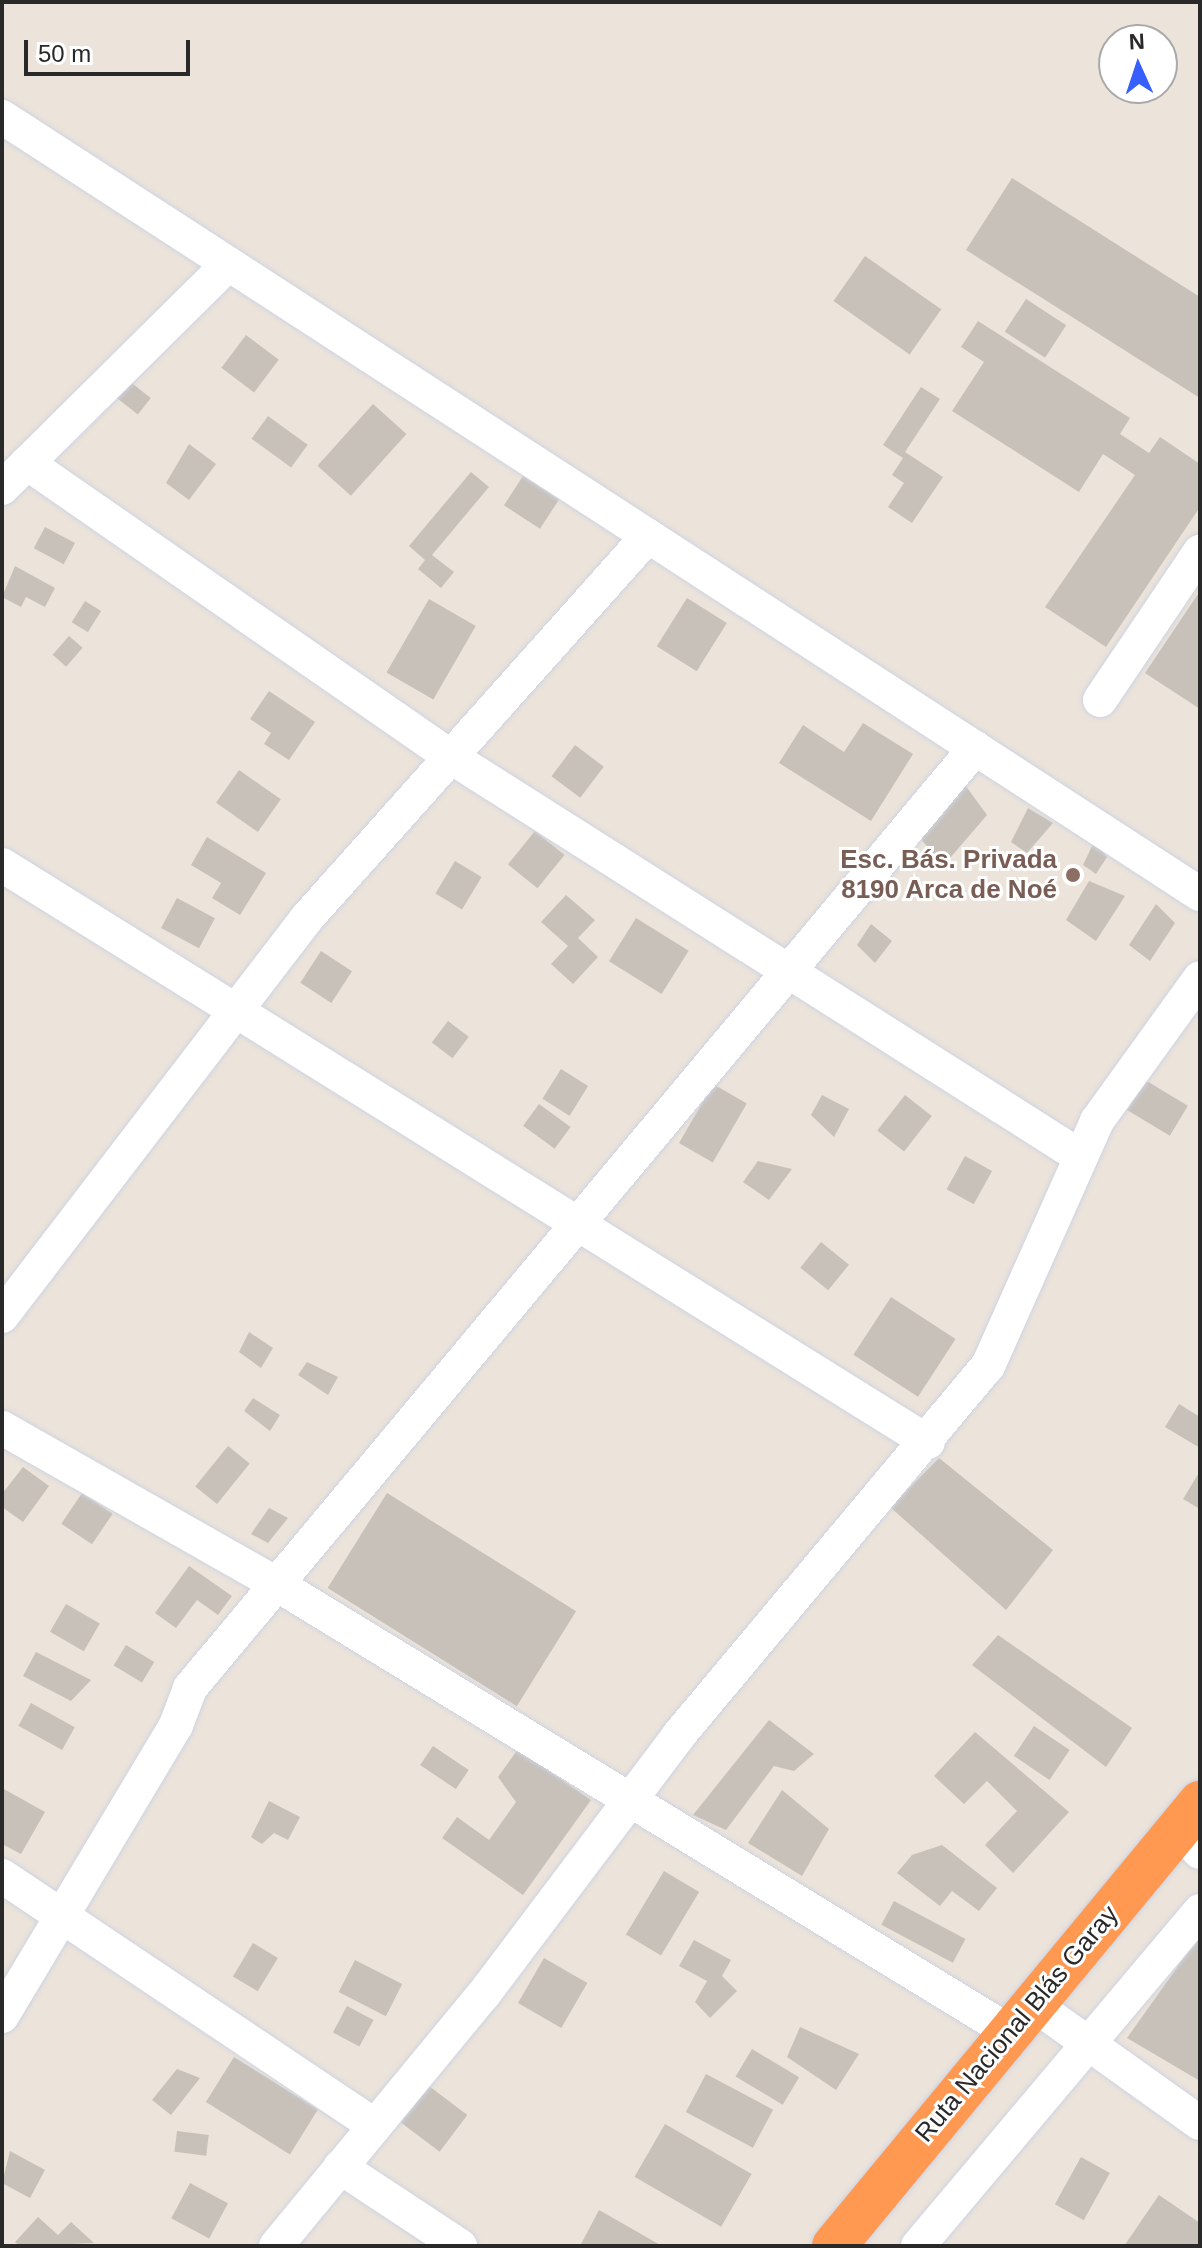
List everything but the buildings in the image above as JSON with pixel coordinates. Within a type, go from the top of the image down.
[{"type":"highway","name":"Ruta Nacional Blás Garay","points":[[834,2246],[1021,2018],[1193,1828]]},
{"type":"street","points":[[2,117],[1200,894]]},
{"type":"street","points":[[2,488],[228,264]]},
{"type":"street","points":[[27,463],[451,757],[1081,1157]]},
{"type":"street","points":[[2,1316],[307,918],[648,536]]},
{"type":"street","points":[[1100,700],[1200,552]]},
{"type":"street","points":[[2,2016],[61,1912],[176,1725],[190,1688],[785,971],[975,748]]},
{"type":"street","points":[[2,865],[928,1442]]},
{"type":"street","points":[[276,2246],[484,1994],[629,1800],[988,1366],[1097,1121],[1200,978]]},
{"type":"street","points":[[2,1428],[278,1585],[629,1800],[1021,2018],[1093,2045],[1200,2123]]},
{"type":"street","points":[[2,1876],[61,1912],[375,2126]]},
{"type":"street","points":[[918,2246],[1093,2045],[1200,1911]]},
{"type":"street","points":[[340,2167],[460,2246]]},
{"type":"place","name":"Esc. Bás. Privada 8190 Arca de Noé","points":[[1073,875]]}]
